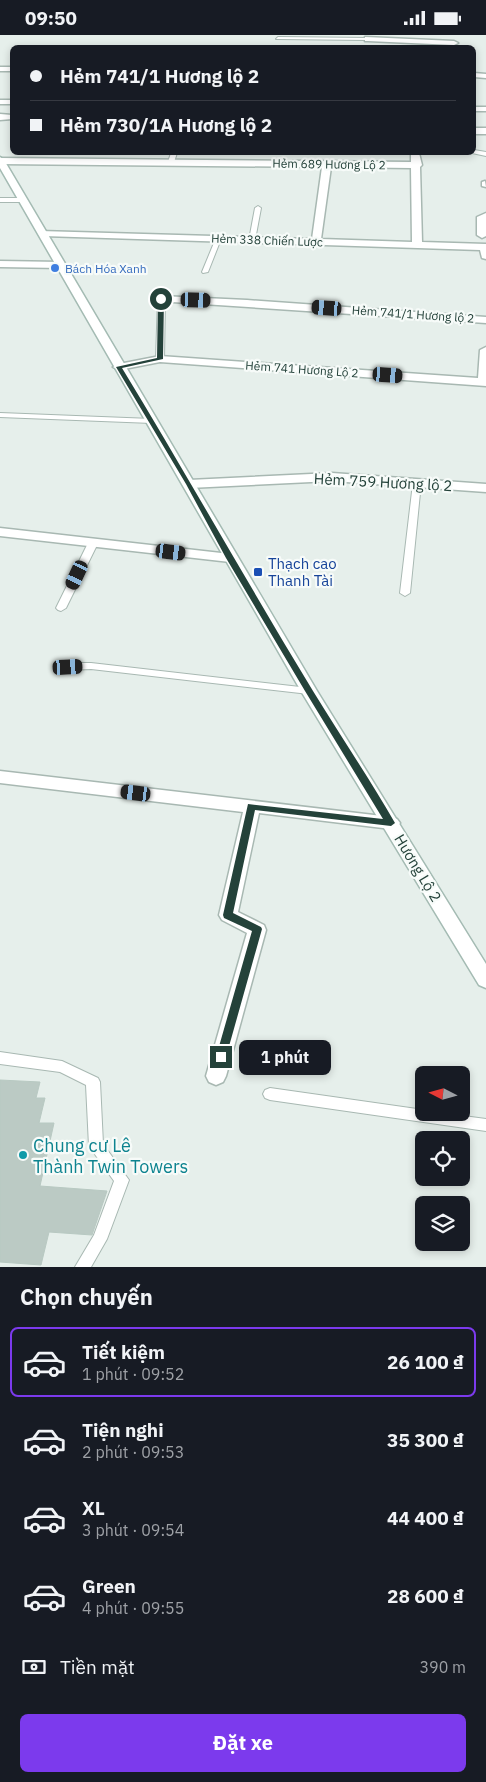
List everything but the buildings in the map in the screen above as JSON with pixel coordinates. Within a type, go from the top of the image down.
[{"type":"street","points":[[368,40],[454,43]]},
{"type":"street","points":[[415,155],[417,165],[416,244]]},
{"type":"street","name":"Hẻm 689 Hương Lộ 2","points":[[0,161],[417,165]]},
{"type":"street","name":"Hương Lộ 2","points":[[0,161],[189,484],[230,558],[486,980]]},
{"type":"street","points":[[316,242],[327,165]]},
{"type":"street","points":[[485,251],[482,217],[486,216]]},
{"type":"street","name":"Hẻm 338 Chiến Lược","points":[[43,233],[416,244],[485,251]]},
{"type":"street","points":[[0,264],[60,265]]},
{"type":"street","name":"Hẻm 741/1 Hương lộ 2","points":[[161,299],[486,319]]},
{"type":"street","points":[[485,382],[486,351]]},
{"type":"street","name":"Hẻm 741 Hương Lộ 2","points":[[119,367],[160,359],[485,382]]},
{"type":"street","name":"Hẻm 759 Hương lộ 2","points":[[189,484],[332,477],[486,488]]},
{"type":"street","points":[[0,532],[230,558]]},
{"type":"street","points":[[0,777],[391,823]]},
{"type":"street","points":[[216,1076],[257,929],[228,915],[252,807]]},
{"type":"lane","points":[[278,38],[368,40]]},
{"type":"lane","points":[[171,163],[173,155]]},
{"type":"lane","points":[[0,200],[23,201]]},
{"type":"lane","points":[[252,240],[258,208]]},
{"type":"lane","points":[[205,272],[218,239]]},
{"type":"lane","name":"Hẻm 741/1 Hương lộ 2","points":[[160,359],[161,299]]},
{"type":"lane","points":[[0,415],[152,421]]},
{"type":"lane","points":[[406,593],[417,483]]},
{"type":"lane","points":[[61,608],[93,543]]},
{"type":"lane","points":[[59,670],[68,667],[91,666],[309,691]]},
{"type":"lane","points":[[0,1058],[62,1067],[93,1081],[96,1146],[122,1180],[100,1239],[84,1267]]},
{"type":"lane","points":[[270,1094],[486,1125]]},
{"type":"place","name":"Bách Hóa Xanh","points":[[55,268]]},
{"type":"place","name":"Thạch cao Thanh Tài","points":[[258,572]]},
{"type":"place","name":"Chung cư Lê Thành Twin Towers","points":[[23,1155]]},
{"type":"route","points":[[161,299],[160,359],[119,367],[309,691],[391,823],[252,807],[228,915],[257,929],[221,1057]]}]
